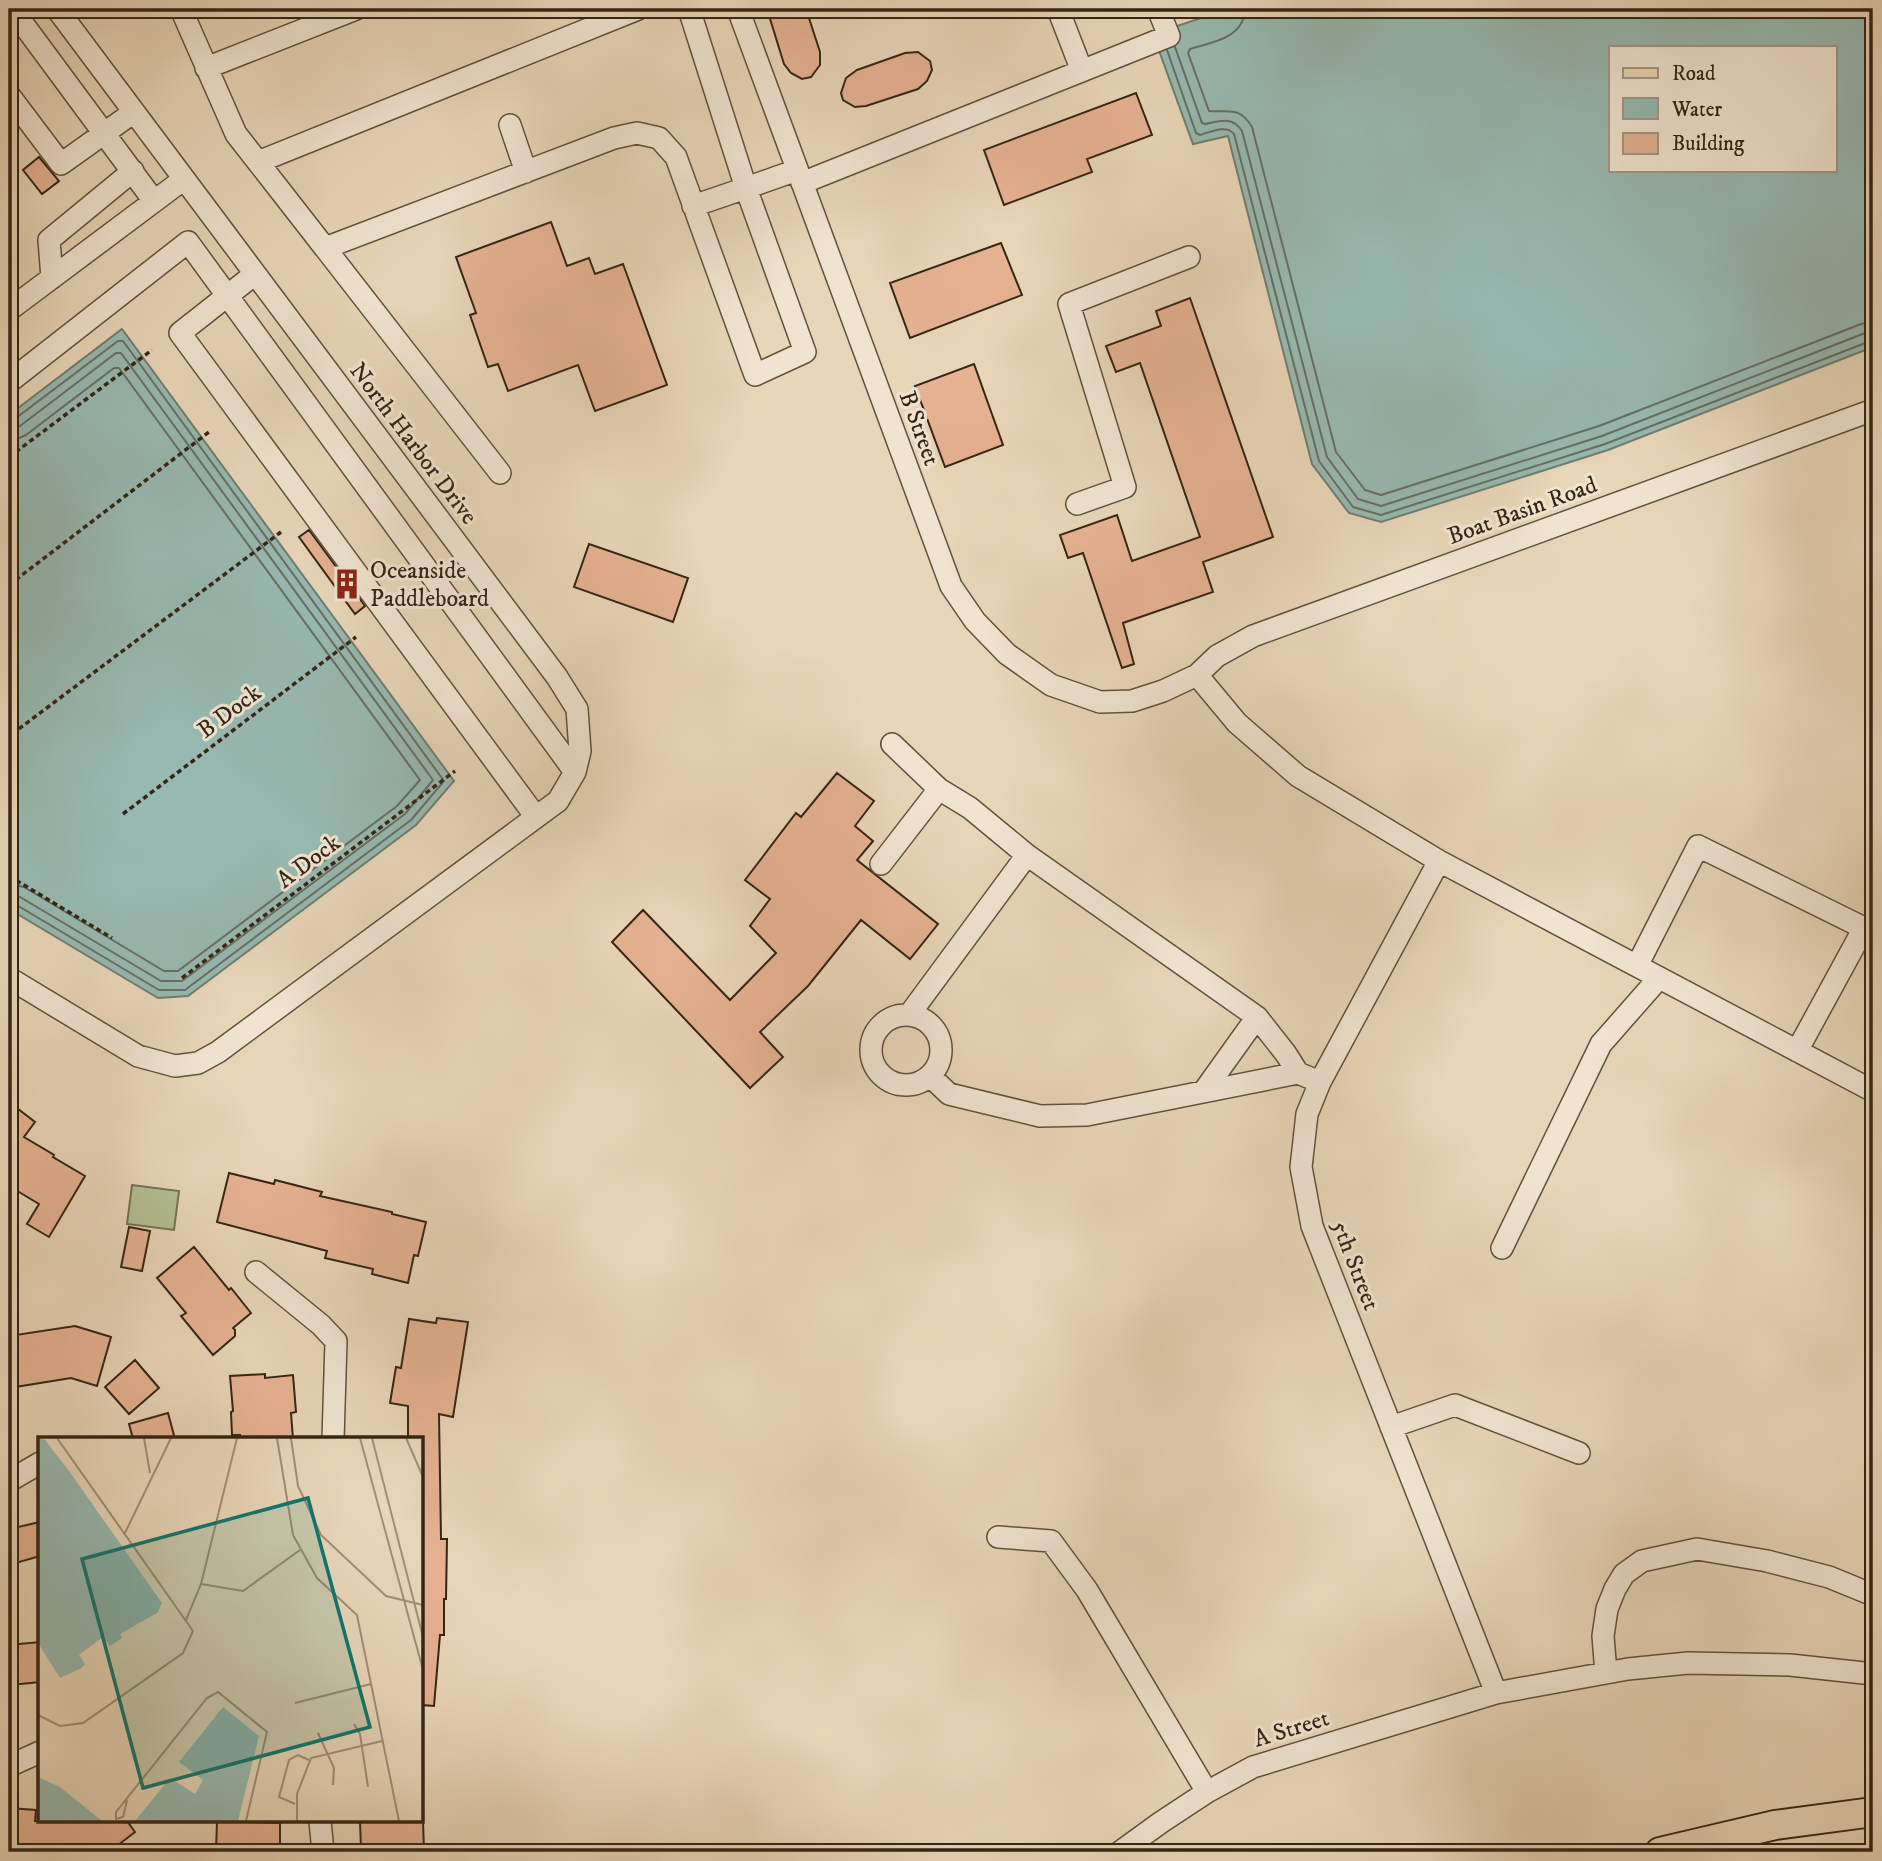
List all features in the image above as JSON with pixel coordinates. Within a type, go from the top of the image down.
[{"type":"main road","points":[[1660,1852],[1775,1825],[1873,1812]]},
{"type":"street","points":[[12,9],[154,201]]},
{"type":"street","name":"North Harbor Drive","points":[[9,978],[138,1056],[175,1066],[198,1063],[218,1052],[558,801],[575,772],[580,751],[577,709],[557,677],[57,9]]},
{"type":"street","points":[[181,9],[236,134],[500,473]]},
{"type":"street","points":[[206,68],[356,9]]},
{"type":"street","points":[[258,162],[638,9]]},
{"type":"street","points":[[325,248],[614,138],[637,133],[659,138],[676,157],[755,375],[805,352],[746,188],[689,9]]},
{"type":"street","name":"B Street","points":[[738,9],[951,586],[975,621],[1007,654],[1051,685],[1100,702],[1132,701],[1163,691],[1197,675]]},
{"type":"street","points":[[1058,9],[1082,71]]},
{"type":"street","points":[[693,206],[746,188],[800,176],[1169,37],[1158,9]]},
{"type":"street","points":[[9,95],[61,164],[134,112]]},
{"type":"street","points":[[510,125],[526,172]]},
{"type":"street","points":[[52,278],[49,240],[133,171]]},
{"type":"street","points":[[9,310],[184,179]]},
{"type":"street","points":[[9,382],[188,242],[575,772]]},
{"type":"street","points":[[1077,504],[1125,486],[1069,304],[1189,257]]},
{"type":"street","points":[[255,274],[180,333],[537,817]]},
{"type":"street","name":"Boat Basin Road","points":[[1197,675],[1217,656],[1253,636],[1873,410]]},
{"type":"street","points":[[1197,675],[1237,723],[1298,776],[1439,862],[1873,1091]]},
{"type":"street","points":[[892,744],[939,789],[970,808],[1027,855],[1257,1017],[1298,1073]]},
{"type":"street","points":[[881,863],[939,789]]},
{"type":"street","points":[[1637,966],[1698,846],[1864,928],[1797,1051]]},
{"type":"street","points":[[909,1015],[1027,855]]},
{"type":"street","name":"5th Street","points":[[1439,862],[1320,1082],[1307,1114],[1301,1167],[1312,1226],[1496,1693]]},
{"type":"street","points":[[1502,1248],[1601,1044],[1659,978]]},
{"type":"street","points":[[909,1015],[928,1023],[935,1030],[941,1050],[940,1060],[930,1076],[915,1084],[898,1085],[881,1075],[875,1067],[871,1046],[874,1036],[888,1020],[909,1015]]},
{"type":"street","points":[[1204,1091],[1257,1017]]},
{"type":"street","points":[[930,1076],[950,1094],[1040,1116],[1087,1115],[1298,1073],[1320,1082]]},
{"type":"street","points":[[256,1272],[321,1325],[336,1341],[333,1437]]},
{"type":"street","points":[[1391,1427],[1455,1405],[1579,1453]]},
{"type":"street","points":[[9,1481],[38,1464]]},
{"type":"street","points":[[998,1537],[1051,1541],[1087,1590],[1207,1793]]},
{"type":"street","points":[[1606,1673],[1604,1636],[1607,1609],[1624,1574],[1642,1562],[1697,1549],[1780,1564],[1829,1577],[1873,1595]]},
{"type":"street","name":"A Street","points":[[1120,1852],[1160,1823],[1253,1767],[1496,1693],[1628,1669],[1688,1663],[1790,1665],[1873,1674]]},
{"type":"street","points":[[9,1766],[38,1753]]},
{"type":"street","points":[[320,1822],[323,1852]]},
{"type":"path","points":[[9,457],[152,350]]},
{"type":"path","points":[[9,585],[209,432]]},
{"type":"path","points":[[12,734],[281,532]]},
{"type":"path","name":"B Dock","points":[[123,814],[356,637]]},
{"type":"path","name":"A Dock","points":[[183,978],[455,771]]},
{"type":"path","points":[[9,876],[112,938]]},
{"type":"green space","points":[[132,1185],[179,1191],[174,1230],[127,1224]]},
{"type":"water","points":[[1228,9],[1873,9],[1873,347],[1608,450],[1381,522],[1349,513],[1312,464],[1228,136],[1193,144],[1153,34]]},
{"type":"water","points":[[122,329],[454,781],[416,825],[188,996],[158,998],[9,909],[9,415]]},
{"type":"building","points":[[767,9],[806,9],[820,52],[820,65],[811,77],[802,79],[791,73],[784,64]]},
{"type":"building","points":[[918,52],[930,61],[932,70],[927,81],[918,89],[866,106],[855,107],[843,100],[841,93],[846,78],[857,70],[905,53]]},
{"type":"building","points":[[1136,93],[1152,135],[1087,159],[1092,172],[1004,205],[984,150]]},
{"type":"building","points":[[39,157],[59,181],[42,194],[23,170]]},
{"type":"building","points":[[551,222],[567,266],[589,258],[595,274],[623,264],[667,385],[595,411],[578,365],[508,391],[498,364],[488,367],[470,315],[476,313],[456,257]]},
{"type":"building","points":[[1001,243],[1022,295],[910,338],[890,283]]},
{"type":"building","points":[[1190,298],[1273,537],[1203,562],[1213,592],[1123,623],[1134,664],[1122,668],[1083,553],[1068,558],[1060,535],[1117,515],[1132,561],[1200,537],[1140,363],[1116,372],[1106,346],[1161,326],[1156,311]]},
{"type":"building","points":[[974,364],[1003,445],[945,467],[915,386]]},
{"type":"building","points":[[309,530],[365,606],[355,614],[299,537]]},
{"type":"building","points":[[589,544],[688,578],[673,622],[574,587]]},
{"type":"building","points":[[837,773],[874,801],[855,826],[873,841],[857,860],[938,924],[910,959],[861,920],[808,986],[760,1032],[783,1057],[750,1088],[612,942],[643,910],[730,1000],[776,953],[750,926],[770,899],[745,880],[796,813],[801,817]]},
{"type":"building","points":[[9,1102],[35,1122],[24,1137],[85,1176],[49,1237],[27,1224],[39,1204],[9,1186]]},
{"type":"building","points":[[229,1173],[274,1184],[275,1180],[322,1192],[320,1196],[426,1222],[418,1256],[414,1255],[408,1283],[372,1274],[373,1269],[325,1258],[327,1251],[217,1222]]},
{"type":"building","points":[[129,1227],[150,1231],[142,1271],[121,1267]]},
{"type":"building","points":[[194,1247],[251,1313],[233,1328],[235,1336],[213,1355],[181,1316],[186,1313],[157,1278]]},
{"type":"building","points":[[437,1318],[468,1322],[453,1417],[439,1414],[441,1539],[447,1539],[446,1599],[434,1706],[424,1705],[424,1437],[408,1437],[408,1406],[390,1403],[396,1367],[401,1368],[409,1319],[436,1323]]},
{"type":"building","points":[[75,1326],[111,1337],[97,1386],[71,1378],[9,1388],[9,1336]]},
{"type":"building","points":[[135,1360],[159,1388],[129,1414],[105,1387]]},
{"type":"building","points":[[265,1374],[265,1378],[293,1375],[296,1412],[291,1413],[293,1437],[232,1435],[230,1376]]},
{"type":"building","points":[[168,1413],[174,1437],[132,1437],[129,1424]]},
{"type":"building","points":[[38,1522],[38,1557],[9,1565],[9,1529]]},
{"type":"building","points":[[38,1642],[38,1682],[11,1685],[9,1645]]},
{"type":"building","points":[[9,1808],[36,1810],[35,1821],[38,1822],[128,1822],[135,1832],[109,1852],[40,1852],[9,1848]]},
{"type":"building","points":[[217,1822],[280,1823],[280,1852],[216,1852]]},
{"type":"building","points":[[360,1822],[423,1822],[424,1851],[389,1852],[389,1848],[361,1849]]},
{"type":"place","name":"Oceanside Paddleboard","points":[[347,584]]}]
